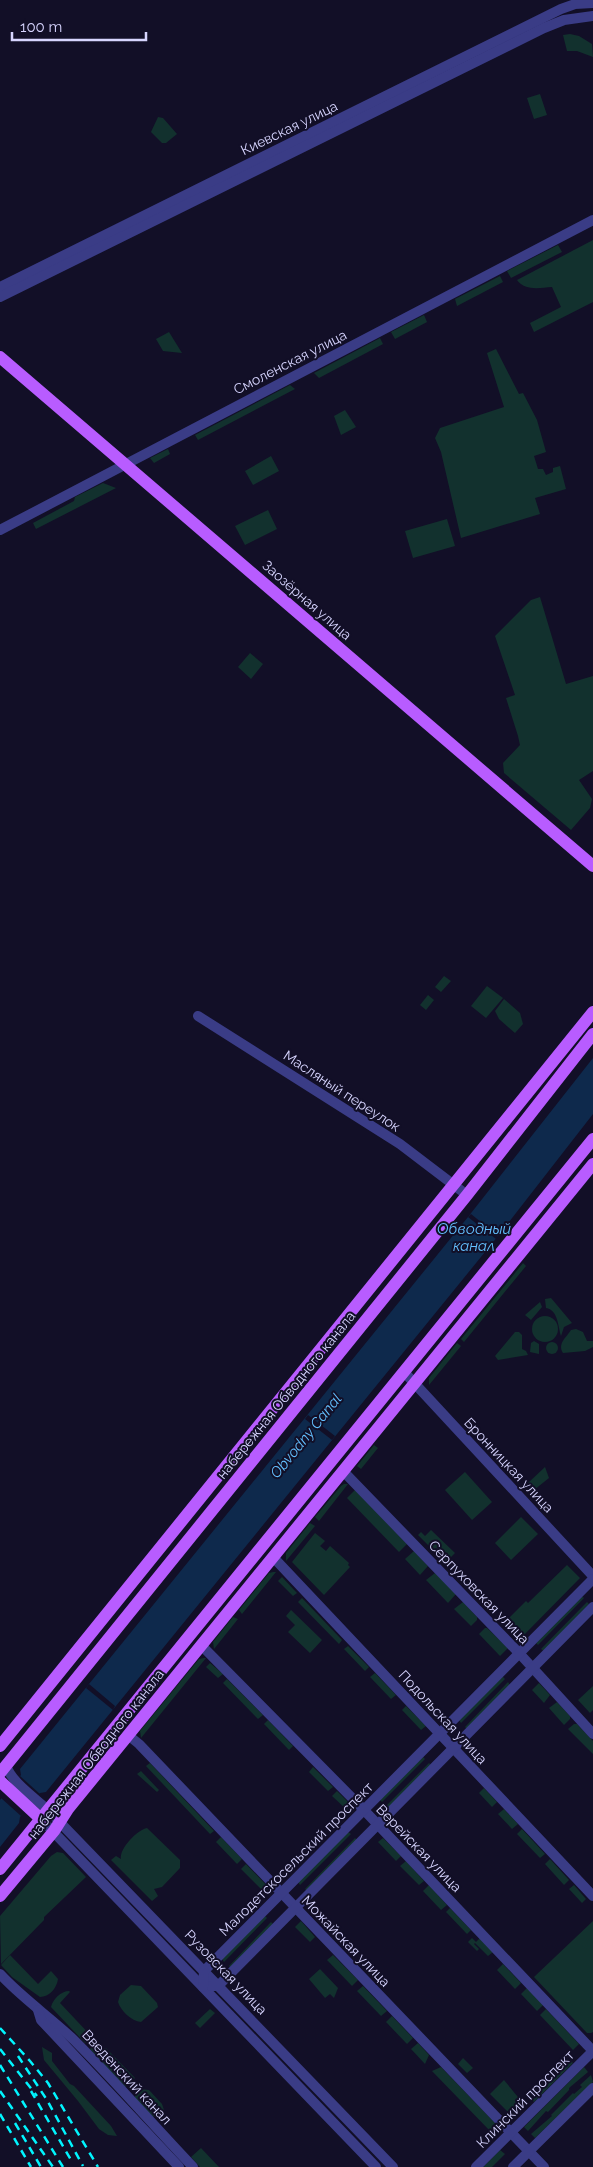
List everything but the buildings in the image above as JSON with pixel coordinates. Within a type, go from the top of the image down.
[{"type":"main road","name":"Заозёрная улица","points":[[0,357],[593,866]]},
{"type":"main road","name":"набережная Обводного канала","points":[[0,1746],[593,1012]]},
{"type":"main road","name":"набережная Обводного канала","points":[[3,1769],[468,1195],[593,1034]]},
{"type":"main road","name":"набережная Обводного канала","points":[[0,1868],[593,1139]]},
{"type":"main road","name":"набережная Обводного канала","points":[[0,1896],[128,1735],[593,1164]]},
{"type":"main road","name":"Рузовская улица","points":[[8,1783],[44,1814]]},
{"type":"street","name":"Киевская улица","points":[[0,287],[575,2],[593,3]]},
{"type":"street","name":"Киевская улица","points":[[0,297],[544,28],[564,20],[593,16]]},
{"type":"street","name":"Смоленская улица","points":[[0,530],[593,220]]},
{"type":"street","name":"Масляный переулок","points":[[198,1016],[400,1144],[468,1195]]},
{"type":"street","name":"Бронницкая улица","points":[[404,1373],[593,1577]]},
{"type":"street","name":"Серпуховская улица","points":[[343,1471],[520,1653],[532,1669],[593,1734]]},
{"type":"street","name":"Подольская улица","points":[[273,1558],[593,1896]]},
{"type":"street","name":"Малодетскосельский проспект","points":[[204,1971],[593,1577]]},
{"type":"street","points":[[204,1971],[203,1986],[218,1986],[593,1607]]},
{"type":"street","name":"Верейская улица","points":[[201,1645],[378,1825],[593,2051]]},
{"type":"street","name":"Можайская улица","points":[[128,1735],[139,1744],[544,2167]]},
{"type":"street","points":[[3,1769],[9,1773],[8,1783]]},
{"type":"street","name":"Рузовская улица","points":[[44,1814],[204,1971],[394,2167]]},
{"type":"street","name":"Рузовская улица","points":[[57,1826],[203,1986],[376,2167]]},
{"type":"street","name":"Введенский канал","points":[[0,1974],[38,2010],[48,2014],[193,2167]]},
{"type":"street","name":"Введенский канал","points":[[38,2010],[41,2020],[179,2167]]},
{"type":"street","name":"Клинский проспект","points":[[476,2167],[593,2051]]},
{"type":"street","points":[[513,2167],[593,2088]]},
{"type":"green space","points":[[563,35],[579,36],[592,44],[593,57],[577,51],[567,51]]},
{"type":"green space","points":[[540,94],[547,115],[534,119],[527,98]]},
{"type":"green space","points":[[158,117],[163,118],[177,134],[166,143],[162,143],[151,132]]},
{"type":"green space","points":[[593,240],[593,302],[534,332],[530,323],[561,307],[552,287],[528,287],[520,284],[517,280]]},
{"type":"green space","points":[[558,245],[562,252],[511,278],[507,271]]},
{"type":"green space","points":[[500,276],[503,282],[457,306],[455,299]]},
{"type":"green space","points":[[424,315],[427,322],[395,339],[391,332]]},
{"type":"green space","points":[[169,332],[182,353],[163,351],[156,339]]},
{"type":"green space","points":[[380,338],[383,344],[319,378],[314,373]]},
{"type":"green space","points":[[496,349],[519,394],[523,393],[537,420],[546,452],[534,456],[538,469],[543,469],[546,475],[553,472],[553,468],[560,466],[566,489],[535,498],[540,514],[461,538],[441,452],[435,438],[440,428],[504,407],[487,353]]},
{"type":"green space","points":[[290,385],[295,389],[198,440],[195,435]]},
{"type":"green space","points":[[345,410],[356,427],[341,435],[334,416]]},
{"type":"green space","points":[[168,449],[170,454],[154,463],[150,458]]},
{"type":"green space","points":[[271,456],[279,471],[253,485],[245,471]]},
{"type":"green space","points":[[103,483],[116,488],[36,529],[33,523],[74,501],[75,497]]},
{"type":"green space","points":[[268,510],[277,529],[245,545],[235,526]]},
{"type":"green space","points":[[447,519],[455,546],[413,558],[405,531]]},
{"type":"green space","points":[[540,597],[566,684],[593,676],[593,771],[579,780],[592,799],[590,808],[571,830],[504,773],[503,763],[520,745],[506,698],[515,695],[495,636],[531,600]]},
{"type":"green space","points":[[250,653],[263,664],[251,679],[238,667]]},
{"type":"green space","points":[[444,976],[451,981],[441,992],[435,987]]},
{"type":"green space","points":[[487,986],[503,998],[486,1018],[471,1006]]},
{"type":"green space","points":[[428,995],[434,1000],[426,1010],[420,1005]]},
{"type":"green space","points":[[504,999],[520,1013],[523,1024],[515,1033],[499,1019],[495,1011]]},
{"type":"green space","points":[[523,1263],[526,1266],[464,1342],[461,1339]]},
{"type":"green space","points":[[551,1298],[572,1323],[564,1327],[561,1336],[555,1315],[550,1309],[546,1308],[545,1299]]},
{"type":"green space","points":[[540,1302],[542,1307],[531,1320],[525,1315]]},
{"type":"green space","points":[[545,1316],[554,1320],[558,1329],[554,1338],[545,1342],[536,1338],[532,1329],[536,1320]]},
{"type":"green space","points":[[576,1329],[583,1332],[587,1341],[593,1341],[593,1347],[585,1351],[563,1353],[561,1346],[563,1340],[571,1330]]},
{"type":"green space","points":[[515,1332],[519,1332],[522,1335],[522,1349],[528,1355],[498,1360],[495,1356]]},
{"type":"green space","points":[[534,1341],[539,1344],[539,1354],[530,1352],[531,1343]]},
{"type":"green space","points":[[550,1342],[554,1342],[558,1348],[554,1354],[550,1354],[546,1350],[546,1346]]},
{"type":"green space","points":[[457,1343],[461,1346],[429,1385],[429,1378]]},
{"type":"green space","points":[[374,1445],[378,1448],[361,1469],[357,1466]]},
{"type":"green space","points":[[545,1467],[549,1478],[534,1490],[528,1483]]},
{"type":"green space","points":[[465,1472],[492,1502],[472,1520],[445,1490]]},
{"type":"green space","points":[[344,1484],[348,1484],[319,1521],[315,1517]]},
{"type":"green space","points":[[355,1490],[407,1544],[399,1552],[347,1498]]},
{"type":"green space","points":[[521,1517],[538,1534],[511,1560],[495,1543]]},
{"type":"green space","points":[[310,1523],[315,1526],[286,1561],[286,1553]]},
{"type":"green space","points":[[431,1530],[455,1553],[448,1560],[451,1564],[449,1566],[418,1535],[421,1532],[425,1536]]},
{"type":"green space","points":[[315,1533],[325,1541],[320,1546],[326,1551],[330,1546],[349,1563],[350,1567],[324,1595],[292,1562]]},
{"type":"green space","points":[[414,1551],[428,1566],[420,1575],[405,1559]]},
{"type":"green space","points":[[567,1565],[580,1578],[520,1639],[504,1623],[526,1601],[528,1603]]},
{"type":"green space","points":[[276,1572],[242,1614],[239,1610],[269,1573]]},
{"type":"green space","points":[[435,1573],[456,1594],[448,1603],[426,1580]]},
{"type":"green space","points":[[282,1577],[297,1593],[293,1596],[278,1581]]},
{"type":"green space","points":[[581,1596],[584,1598],[538,1645],[536,1643]]},
{"type":"green space","points":[[302,1598],[342,1640],[339,1644],[298,1602]]},
{"type":"green space","points":[[463,1602],[477,1617],[477,1620],[471,1626],[454,1609]]},
{"type":"green space","points":[[587,1602],[589,1604],[544,1651],[541,1649]]},
{"type":"green space","points":[[291,1610],[322,1640],[310,1653],[288,1632],[295,1625],[286,1616]]},
{"type":"green space","points":[[233,1617],[238,1619],[214,1649],[213,1642]]},
{"type":"green space","points":[[485,1628],[508,1648],[500,1656],[479,1634]]},
{"type":"green space","points":[[348,1646],[369,1667],[365,1671],[344,1649]]},
{"type":"green space","points":[[206,1658],[141,1738],[140,1731],[199,1659]]},
{"type":"green space","points":[[210,1663],[223,1674],[218,1678],[206,1667]]},
{"type":"green space","points":[[375,1673],[396,1695],[391,1699],[370,1677]]},
{"type":"green space","points":[[502,1676],[505,1679],[461,1723],[459,1720]]},
{"type":"green space","points":[[227,1679],[263,1715],[258,1719],[223,1683]]},
{"type":"green space","points":[[508,1682],[510,1685],[467,1729],[465,1727]]},
{"type":"green space","points":[[539,1683],[550,1695],[544,1703],[532,1690]]},
{"type":"green space","points":[[593,1686],[593,1710],[590,1713],[578,1700]]},
{"type":"green space","points":[[557,1702],[570,1716],[570,1719],[564,1725],[549,1708]]},
{"type":"green space","points":[[406,1706],[426,1726],[421,1730],[402,1710]]},
{"type":"green space","points":[[268,1720],[293,1746],[289,1750],[264,1724]]},
{"type":"green space","points":[[577,1724],[593,1741],[593,1754],[568,1729]]},
{"type":"green space","points":[[423,1757],[425,1759],[382,1802],[380,1800]]},
{"type":"green space","points":[[150,1763],[214,1831],[210,1834],[146,1766]]},
{"type":"green space","points":[[429,1763],[431,1765],[388,1808],[386,1806]]},
{"type":"green space","points":[[313,1767],[333,1787],[328,1791],[309,1772]]},
{"type":"green space","points":[[141,1771],[159,1790],[157,1792],[137,1774]]},
{"type":"green space","points":[[484,1788],[497,1802],[492,1807],[479,1793]]},
{"type":"green space","points":[[337,1791],[351,1805],[347,1810],[332,1796]]},
{"type":"green space","points":[[504,1809],[518,1824],[512,1829],[498,1814]]},
{"type":"green space","points":[[147,1828],[180,1860],[180,1868],[162,1887],[154,1889],[158,1896],[152,1901],[111,1860],[116,1856],[121,1859],[123,1850],[130,1840],[138,1832]]},
{"type":"green space","points":[[522,1829],[545,1854],[540,1858],[517,1834]]},
{"type":"green space","points":[[348,1832],[351,1834],[300,1885],[298,1882]]},
{"type":"green space","points":[[221,1837],[242,1859],[237,1864],[216,1842]]},
{"type":"green space","points":[[355,1838],[357,1840],[307,1891],[305,1889]]},
{"type":"green space","points":[[383,1838],[401,1856],[396,1861],[378,1842]]},
{"type":"green space","points":[[57,1852],[63,1853],[86,1877],[44,1917],[44,1920],[1,1964],[0,1916],[51,1856]]},
{"type":"green space","points":[[550,1859],[569,1880],[564,1885],[545,1864]]},
{"type":"green space","points":[[406,1861],[424,1881],[419,1885],[400,1866]]},
{"type":"green space","points":[[246,1864],[269,1888],[264,1892],[241,1869]]},
{"type":"green space","points":[[429,1885],[447,1905],[441,1910],[423,1891]]},
{"type":"green space","points":[[574,1885],[586,1899],[582,1903],[569,1889]]},
{"type":"green space","points":[[450,1908],[471,1930],[467,1934],[446,1912]]},
{"type":"green space","points":[[265,1916],[267,1918],[224,1962],[222,1959]]},
{"type":"green space","points":[[301,1921],[315,1937],[310,1942],[295,1927]]},
{"type":"green space","points":[[593,1921],[593,2032],[587,2033],[534,1977]]},
{"type":"green space","points":[[271,1922],[274,1925],[231,1969],[229,1966]]},
{"type":"green space","points":[[472,1938],[476,1942],[480,1938],[493,1952],[488,1956],[475,1943],[479,1949],[477,1951],[468,1942]]},
{"type":"green space","points":[[10,1955],[38,1984],[51,1971],[58,1979],[54,1989],[49,1994],[40,1997],[12,1977],[1,1965]]},
{"type":"green space","points":[[333,1955],[358,1980],[352,1986],[327,1960]]},
{"type":"green space","points":[[503,1964],[521,1983],[515,1989],[497,1970]]},
{"type":"green space","points":[[320,1969],[338,1988],[334,1998],[330,1994],[325,1998],[309,1979]]},
{"type":"green space","points":[[131,1985],[141,1986],[157,2003],[158,2007],[141,2022],[127,2015],[121,2009],[118,2002],[120,1995]]},
{"type":"green space","points":[[363,1986],[387,2011],[381,2016],[357,1991]]},
{"type":"green space","points":[[527,1988],[543,2005],[537,2011],[521,1994]]},
{"type":"green space","points":[[69,1991],[60,2003],[92,2037],[85,2043],[51,2007],[58,1996],[63,1992]]},
{"type":"green space","points":[[210,2009],[215,2013],[200,2028],[195,2023]]},
{"type":"green space","points":[[546,2009],[579,2044],[573,2050],[540,2015]]},
{"type":"green space","points":[[392,2016],[413,2038],[407,2044],[386,2022]]},
{"type":"green space","points":[[418,2043],[429,2055],[425,2064],[411,2049]]},
{"type":"green space","points":[[95,2044],[99,2048],[106,2048],[135,2078],[125,2087],[90,2049]]},
{"type":"green space","points":[[42,2047],[52,2053],[52,2061],[70,2084],[111,2126],[117,2136],[108,2135],[99,2129],[44,2060]]},
{"type":"green space","points":[[463,2058],[473,2068],[467,2073],[458,2064]]},
{"type":"green space","points":[[571,2061],[573,2063],[534,2102],[532,2100]]},
{"type":"green space","points":[[441,2067],[498,2126],[492,2133],[432,2071]]},
{"type":"green space","points":[[584,2067],[588,2072],[569,2088],[528,2131],[524,2127]]},
{"type":"green space","points":[[591,2075],[593,2082],[535,2138],[531,2134],[552,2116],[573,2093],[582,2087],[580,2085]]},
{"type":"green space","points":[[504,2080],[522,2102],[510,2114],[490,2094]]},
{"type":"green space","points":[[139,2089],[149,2090],[162,2104],[164,2110],[155,2117],[152,2116],[135,2098],[135,2093]]},
{"type":"green space","points":[[201,2148],[219,2167],[200,2167],[191,2157]]},
{"type":"green space","points":[[500,2150],[505,2154],[492,2167],[483,2167]]},
{"type":"water","name":"Обводный канал","points":[[593,1058],[593,1114],[498,1236],[46,1792],[40,1793],[20,1817],[19,1823],[0,1847],[0,1800],[21,1775],[20,1769],[468,1217]]},
{"type":"pier","points":[[471,1214],[498,1236],[496,1239],[468,1217]]},
{"type":"pier","points":[[308,1415],[335,1436],[332,1440],[305,1419]]},
{"type":"pier","points":[[89,1684],[115,1706],[113,1710],[86,1688]]},
{"type":"pier","points":[[20,1776],[40,1794],[21,1816],[1,1798]]},
{"type":"railway","points":[[0,2028],[48,2083],[98,2167]]},
{"type":"railway","points":[[0,2049],[37,2096]]},
{"type":"railway","points":[[18,2056],[47,2100],[83,2166]]},
{"type":"railway","points":[[0,2065],[63,2167]]},
{"type":"railway","points":[[0,2091],[53,2167]]},
{"type":"railway","points":[[31,2091],[71,2160]]},
{"type":"railway","points":[[0,2114],[31,2167]]},
{"type":"railway","points":[[15,2123],[41,2167]]},
{"type":"water label","name":"Obvodny Canal","points":[[306,1436]]}]
